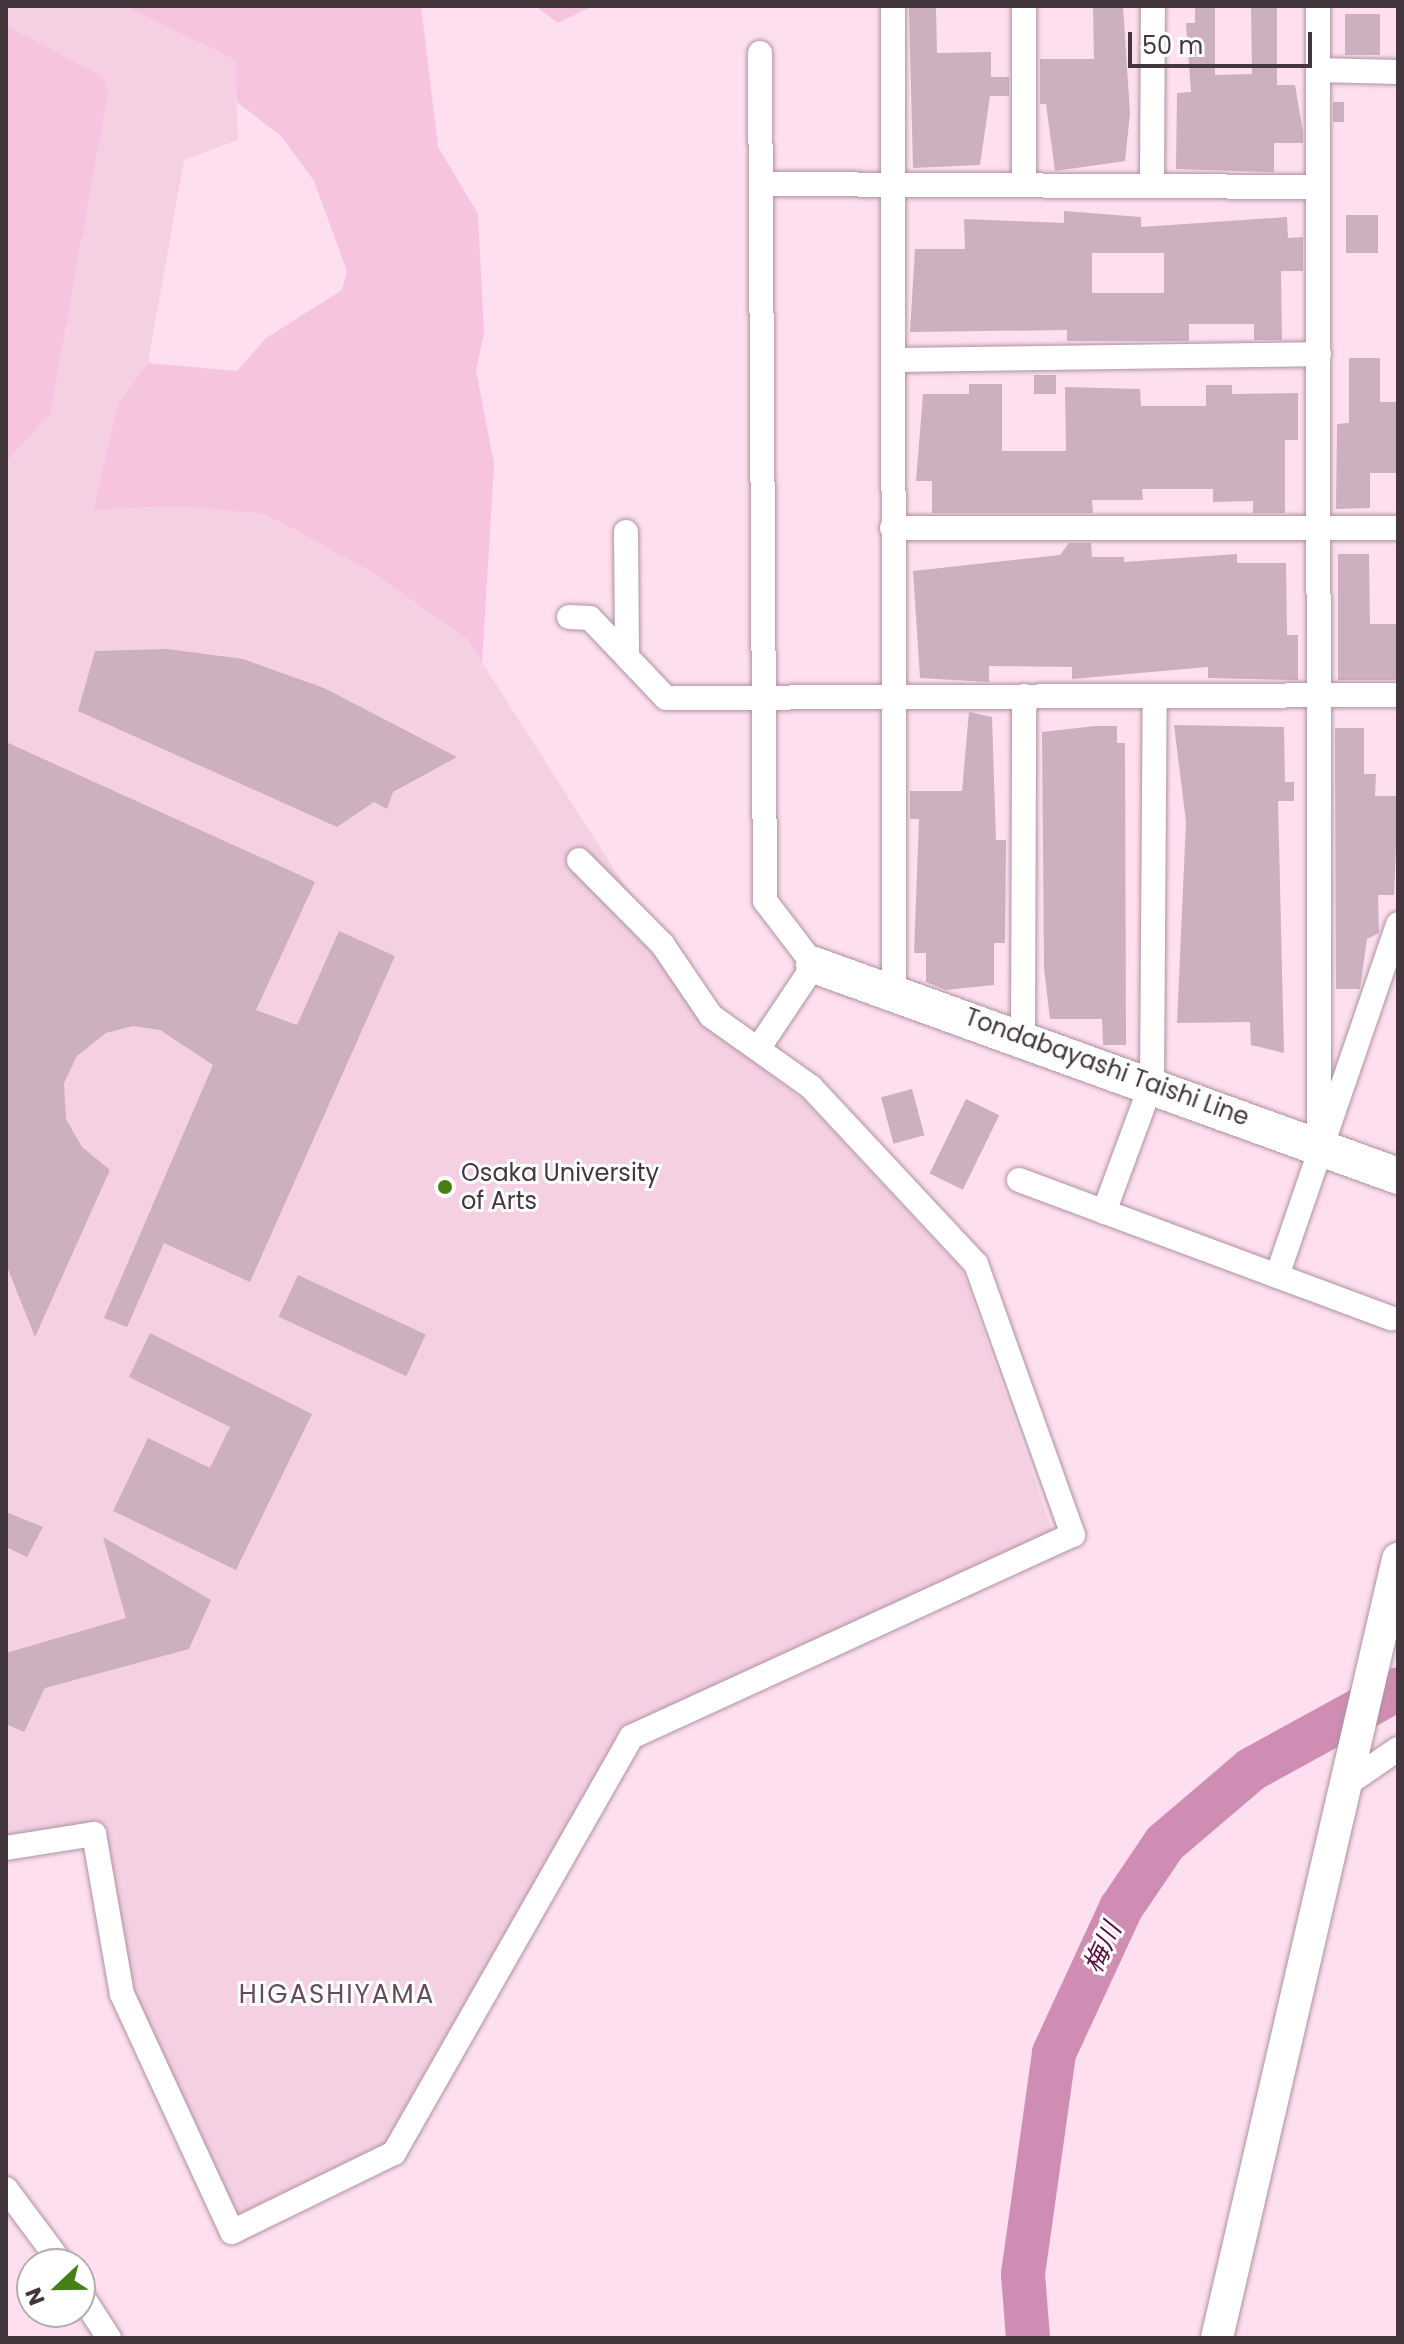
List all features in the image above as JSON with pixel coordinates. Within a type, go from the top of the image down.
[{"type":"main road","name":"Tondabayashi Taishi Line","points":[[814,965],[894,990],[1152,1082],[1398,1176]]},
{"type":"street","points":[[893,6],[894,990]]},
{"type":"street","points":[[1024,6],[1024,185]]},
{"type":"street","points":[[1152,185],[1153,6]]},
{"type":"street","points":[[1318,6],[1319,1144]]},
{"type":"street","points":[[758,1049],[814,965],[765,901],[760,53]]},
{"type":"street","points":[[1318,70],[1398,72]]},
{"type":"street","points":[[763,184],[1318,187]]},
{"type":"street","points":[[893,360],[1319,354]]},
{"type":"street","points":[[892,528],[1398,528]]},
{"type":"street","points":[[626,532],[627,657]]},
{"type":"street","points":[[569,617],[590,618],[666,698],[1398,695]]},
{"type":"street","points":[[1023,1036],[1024,696]]},
{"type":"street","points":[[1104,1212],[1152,1082],[1155,697]]},
{"type":"street","points":[[6,1848],[94,1834],[122,1994],[232,2232],[394,2153],[631,1737],[1073,1535],[976,1264],[811,1087],[711,1016],[662,944],[579,860]]},
{"type":"street","points":[[1277,1276],[1319,1144],[1398,924]]},
{"type":"street","points":[[1019,1180],[1391,1318]]},
{"type":"street","points":[[1217,2338],[1341,1788],[1398,1559]]},
{"type":"street","points":[[1341,1788],[1398,1749]]},
{"type":"street","points":[[6,2189],[50,2248]]},
{"type":"street","points":[[96,2318],[109,2338]]},
{"type":"shaded area","name":"Osaka University of Arts","points":[[6,6],[124,6],[235,60],[238,140],[184,160],[148,363],[118,403],[93,510],[179,506],[265,514],[370,571],[467,639],[720,1035],[808,1104],[962,1270],[1053,1533],[622,1728],[391,2141],[252,2215],[236,2211],[135,2000],[106,1824],[6,1836]]},
{"type":"shaded area","points":[[124,6],[421,6],[438,147],[478,214],[484,333],[476,370],[494,464],[482,663],[467,639],[370,571],[265,514],[179,506],[93,510],[118,403],[148,363],[237,371],[266,338],[342,290],[347,271],[314,181],[282,137],[237,102],[235,60]]},
{"type":"shaded area","points":[[535,6],[593,6],[558,23]]},
{"type":"shaded area","points":[[6,26],[102,76],[108,92],[50,414],[6,462]]},
{"type":"building","points":[[1093,6],[1123,6],[1130,113],[1125,161],[1055,171],[1046,104],[1040,104],[1040,59],[1094,59]]},
{"type":"building","points":[[1195,6],[1215,6],[1215,75],[1252,74],[1251,6],[1277,6],[1277,85],[1295,85],[1303,143],[1274,143],[1274,172],[1176,169],[1177,93],[1191,92],[1186,23],[1195,23]]},
{"type":"building","points":[[909,8],[936,8],[937,53],[991,52],[991,77],[1009,77],[1009,96],[990,96],[980,165],[913,168]]},
{"type":"building","points":[[1345,14],[1380,14],[1380,55],[1345,55]]},
{"type":"building","points":[[1333,102],[1344,102],[1344,122],[1333,122]]},
{"type":"building","points":[[1064,211],[1141,217],[1141,227],[1287,217],[1288,238],[1303,237],[1303,271],[1281,271],[1282,340],[1254,340],[1254,324],[1189,324],[1189,341],[1067,341],[1067,330],[910,332],[915,249],[965,249],[964,219],[1064,223]],"holes":[[[1092,253],[1164,253],[1164,293],[1092,293]]]},
{"type":"building","points":[[1346,215],[1378,215],[1378,253],[1346,253]]},
{"type":"building","points":[[1349,358],[1380,358],[1380,402],[1398,402],[1396,473],[1370,473],[1370,508],[1336,509],[1337,424],[1349,423]]},
{"type":"building","points":[[1034,375],[1056,375],[1056,394],[1034,394]]},
{"type":"building","points":[[969,384],[1002,384],[1002,451],[1066,451],[1065,387],[1140,389],[1141,406],[1206,406],[1206,385],[1232,385],[1232,394],[1298,393],[1298,440],[1285,440],[1285,513],[1253,513],[1253,501],[1213,502],[1213,489],[1142,489],[1143,500],[1092,500],[1093,513],[932,513],[932,481],[916,481],[923,394],[969,394]]},
{"type":"building","points":[[1069,543],[1091,543],[1092,557],[1124,557],[1124,562],[1237,554],[1237,563],[1286,563],[1287,635],[1298,635],[1298,680],[1208,678],[1208,667],[1072,679],[1072,667],[989,666],[989,682],[920,678],[913,571],[1060,555]]},
{"type":"building","points":[[1338,554],[1369,554],[1370,624],[1398,624],[1398,680],[1338,680]]},
{"type":"building","points":[[167,649],[243,659],[324,688],[457,757],[393,792],[387,809],[374,802],[337,827],[78,711],[95,651]]},
{"type":"building","points":[[969,712],[992,717],[996,840],[1006,840],[1005,943],[994,943],[994,985],[946,990],[926,982],[926,953],[914,953],[919,819],[910,819],[910,791],[962,791]]},
{"type":"building","points":[[1174,725],[1284,727],[1285,782],[1294,782],[1294,801],[1278,801],[1284,1053],[1251,1045],[1250,1022],[1177,1023],[1186,822]]},
{"type":"building","points":[[1117,726],[1117,743],[1125,743],[1126,1045],[1103,1045],[1102,1019],[1050,1019],[1044,969],[1042,732]]},
{"type":"building","points":[[1335,728],[1364,728],[1364,774],[1376,774],[1375,796],[1398,796],[1394,895],[1378,895],[1379,933],[1367,939],[1360,989],[1336,989]]},
{"type":"building","points":[[6,742],[315,882],[256,1010],[297,1025],[339,931],[395,956],[250,1282],[164,1243],[127,1327],[104,1318],[213,1065],[160,1030],[133,1026],[106,1033],[77,1056],[64,1083],[66,1119],[82,1147],[110,1170],[35,1337],[6,1264]]},
{"type":"building","points":[[912,1089],[924,1135],[894,1144],[881,1097]]},
{"type":"building","points":[[966,1099],[999,1115],[963,1190],[930,1174]]},
{"type":"building","points":[[298,1275],[426,1335],[406,1376],[279,1317]]},
{"type":"building","points":[[150,1333],[312,1414],[236,1570],[113,1511],[148,1438],[210,1468],[230,1427],[129,1377]]},
{"type":"building","points":[[6,1512],[43,1527],[27,1557],[6,1547]]},
{"type":"building","points":[[103,1537],[211,1600],[189,1649],[45,1688],[24,1732],[6,1724],[6,1653],[126,1618]]},
{"type":"waterway","name":"梅川","points":[[1028,2338],[1023,2274],[1054,2053],[1121,1908],[1165,1843],[1252,1769],[1398,1689]]},
{"type":"place","name":"Osaka University of Arts","points":[[445,1187]]},
{"type":"district","name":"HIGASHIYAMA","points":[[337,1995]]}]
